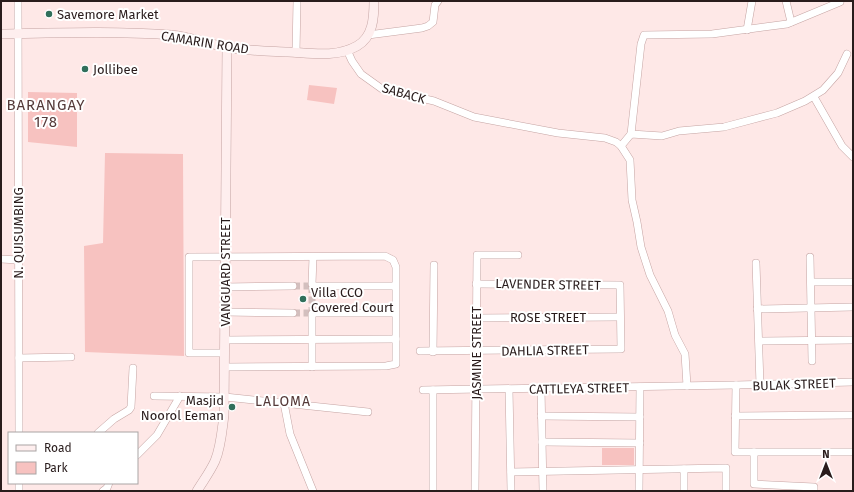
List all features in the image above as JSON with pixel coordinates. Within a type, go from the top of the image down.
[{"type":"street","name":"N. QUISUMBING","points":[[18,1],[19,432]]},
{"type":"street","points":[[296,53],[297,1]]},
{"type":"street","points":[[368,36],[372,27],[374,1]]},
{"type":"street","points":[[368,36],[428,26],[433,22],[435,5],[438,1]]},
{"type":"street","points":[[747,30],[752,1]]},
{"type":"street","points":[[786,1],[791,22]]},
{"type":"street","points":[[687,386],[686,354],[675,335],[668,311],[650,275],[641,248],[638,222],[632,200],[630,160],[622,146],[631,134],[641,44],[644,35],[712,34],[747,30],[791,22],[840,2]]},
{"type":"street","name":"CAMARIN ROAD","points":[[1,34],[172,35],[226,47],[263,51],[328,54],[348,50],[363,42],[368,36]]},
{"type":"street","name":"VANGUARD STREET","points":[[197,491],[215,460],[220,440],[225,397],[226,47]]},
{"type":"street","name":"SABACK","points":[[348,50],[352,61],[361,74],[382,89],[434,101],[474,116],[558,134],[605,138],[622,146]]},
{"type":"street","points":[[631,134],[662,136],[679,131],[724,127],[777,113],[814,97],[823,90],[838,73],[847,54]]},
{"type":"street","points":[[814,97],[842,146],[853,157]]},
{"type":"street","points":[[225,353],[189,353],[188,258],[385,256],[393,260],[396,267],[396,361],[393,365],[225,367]]},
{"type":"street","name":"JASMINE STREET","points":[[475,491],[477,256],[518,256]]},
{"type":"street","points":[[313,257],[313,285],[395,286]]},
{"type":"street","points":[[810,257],[812,361]]},
{"type":"street","points":[[1,259],[18,260]]},
{"type":"street","points":[[756,263],[760,385]]},
{"type":"street","points":[[433,352],[434,265]]},
{"type":"street","points":[[811,282],[853,282]]},
{"type":"street","name":"LAVENDER STREET","points":[[476,284],[620,285],[620,317]]},
{"type":"street","points":[[225,287],[293,286]]},
{"type":"street","points":[[757,309],[853,307]]},
{"type":"street","points":[[225,312],[293,312]]},
{"type":"street","points":[[312,367],[313,313],[395,313]]},
{"type":"street","name":"DAHLIA STREET","points":[[420,351],[476,352],[621,349],[620,317]]},
{"type":"street","name":"ROSE STREET","points":[[476,318],[620,317]]},
{"type":"street","points":[[225,340],[396,339]]},
{"type":"street","points":[[758,341],[853,340]]},
{"type":"street","points":[[19,358],[71,357]]},
{"type":"street","points":[[99,432],[114,419],[130,410],[133,368]]},
{"type":"street","name":"BULAK STREET","points":[[736,385],[853,382]]},
{"type":"street","points":[[736,385],[735,452],[853,452]]},
{"type":"street","name":"CATTLEYA STREET","points":[[423,390],[736,385]]},
{"type":"street","points":[[639,491],[640,387]]},
{"type":"street","points":[[541,388],[543,491]]},
{"type":"street","points":[[509,389],[511,491]]},
{"type":"street","points":[[433,390],[433,491]]},
{"type":"street","points":[[154,396],[225,397],[368,412]]},
{"type":"street","points":[[138,454],[157,435],[180,396]]},
{"type":"street","points":[[284,403],[290,434],[313,491]]},
{"type":"street","points":[[735,416],[853,415]]},
{"type":"street","points":[[541,416],[640,417]]},
{"type":"street","points":[[542,442],[640,443]]},
{"type":"street","points":[[754,452],[754,484],[814,487],[814,491]]},
{"type":"street","points":[[511,472],[726,468],[726,491]]},
{"type":"street","points":[[684,469],[684,491]]},
{"type":"green space","points":[[309,85],[337,88],[334,104],[307,100]]},
{"type":"green space","points":[[28,92],[77,93],[77,147],[28,142]]},
{"type":"green space","points":[[105,153],[183,154],[184,356],[85,352],[84,246],[103,243]]},
{"type":"green space","points":[[602,448],[634,448],[634,465],[602,465]]},
{"type":"tunnel","points":[[312,284],[312,314]]},
{"type":"tunnel","points":[[293,286],[314,286]]},
{"type":"tunnel","points":[[293,313],[314,313]]},
{"type":"place","name":"Savemore Market","points":[[49,14]]},
{"type":"place","name":"Jollibee","points":[[85,69]]},
{"type":"place","name":"Villa CCO Covered Court","points":[[303,299]]},
{"type":"place","name":"Masjid Noorol Eeman","points":[[232,407]]},
{"type":"district","name":"BARANGAY 178","points":[[46,114]]},
{"type":"district","name":"LALOMA","points":[[283,401]]}]
